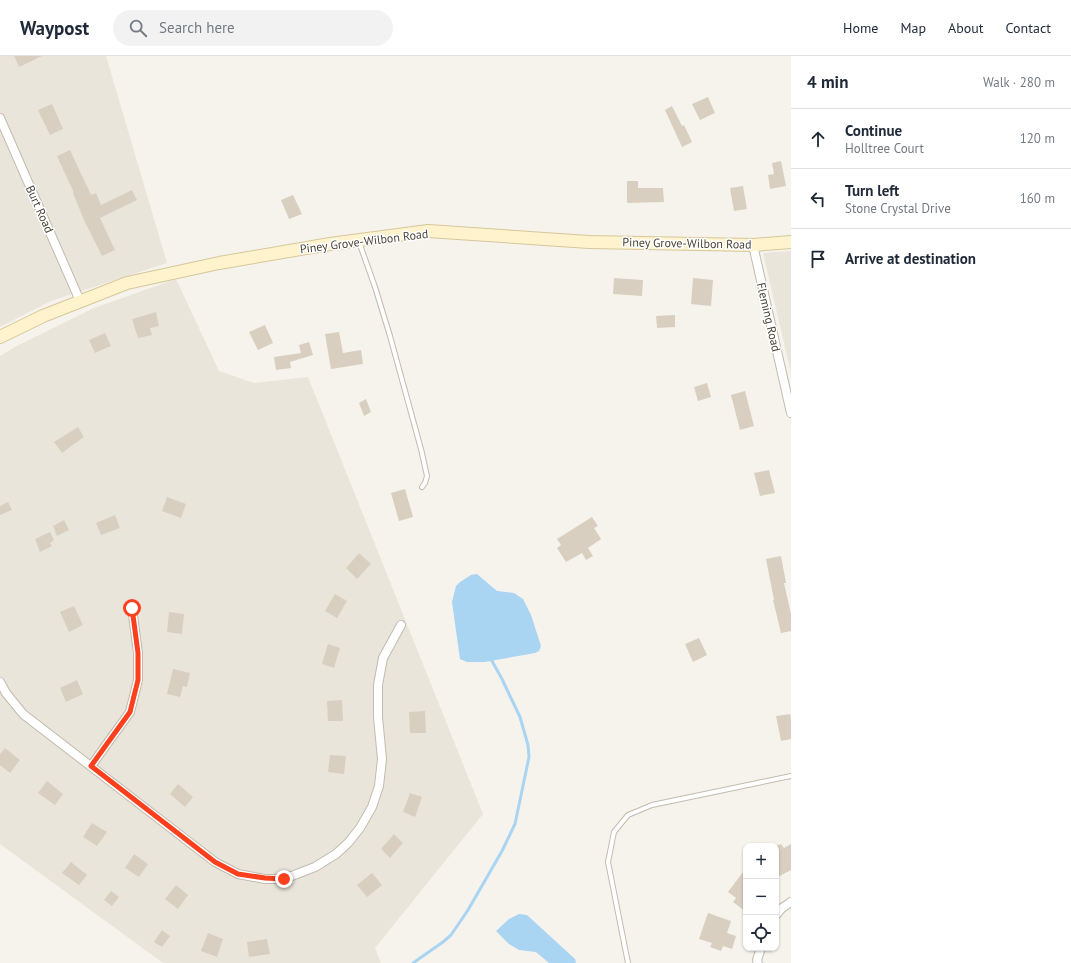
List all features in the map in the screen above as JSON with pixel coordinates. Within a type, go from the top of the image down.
[{"type":"street","name":"Burt Road","points":[[0,118],[80,301]]},
{"type":"street","name":"Piney Grove-Wilbon Road","points":[[0,337],[42,316],[127,282],[219,263],[330,244],[428,231],[589,242],[753,245],[791,242]]},
{"type":"street","name":"Fleming Road","points":[[753,245],[791,412]]},
{"type":"street","points":[[91,766],[130,712],[138,680],[138,653],[132,608]]},
{"type":"street","points":[[0,682],[6,693],[23,714],[215,862],[238,874],[283,879],[315,867],[336,854],[348,843],[360,828],[372,807],[379,786],[382,759],[378,717],[378,685],[383,658],[401,625]]},
{"type":"street","points":[[779,912],[791,902]]},
{"type":"street","points":[[758,963],[757,960],[760,951]]},
{"type":"lane","points":[[359,240],[386,322],[421,448],[427,476],[422,487]]},
{"type":"lane","points":[[628,963],[608,862],[614,832],[628,815],[652,805],[791,776]]},
{"type":"shaded area","points":[[0,56],[106,56],[167,263],[51,301],[0,327]]},
{"type":"shaded area","points":[[791,251],[791,373],[763,253]]},
{"type":"shaded area","points":[[176,279],[219,371],[254,383],[308,377],[483,814],[375,948],[381,963],[163,963],[0,844],[0,356],[94,308]]},
{"type":"water","points":[[477,574],[497,591],[514,593],[523,599],[531,615],[541,646],[539,651],[485,662],[467,662],[460,659],[452,602],[456,586],[471,575]]},
{"type":"water","points":[[519,914],[527,915],[575,959],[576,963],[549,963],[536,952],[519,950],[509,944],[496,931],[509,919]]},
{"type":"building","points":[[14,56],[42,56],[19,67]]},
{"type":"building","points":[[708,97],[715,113],[700,120],[692,104]]},
{"type":"building","points":[[52,104],[63,129],[50,135],[38,110]]},
{"type":"building","points":[[672,106],[682,126],[684,125],[692,142],[682,147],[665,110]]},
{"type":"building","points":[[70,150],[91,195],[96,193],[101,205],[132,190],[137,200],[100,218],[115,250],[102,256],[84,220],[74,193],[57,156]]},
{"type":"building","points":[[781,161],[786,186],[770,189],[768,175],[774,174],[772,163]]},
{"type":"building","points":[[627,181],[638,181],[638,188],[663,188],[664,202],[627,203]]},
{"type":"building","points":[[743,186],[747,209],[734,211],[730,188]]},
{"type":"building","points":[[293,195],[302,214],[289,219],[281,200]]},
{"type":"building","points":[[614,278],[643,280],[642,296],[613,294]]},
{"type":"building","points":[[693,278],[713,280],[711,306],[691,304]]},
{"type":"building","points":[[156,312],[159,326],[150,328],[152,335],[138,338],[132,319]]},
{"type":"building","points":[[675,315],[675,327],[657,328],[656,316]]},
{"type":"building","points":[[265,325],[273,343],[258,350],[249,332]]},
{"type":"building","points":[[339,332],[343,353],[361,350],[363,364],[331,369],[325,334]]},
{"type":"building","points":[[105,333],[111,346],[95,353],[89,340]]},
{"type":"building","points":[[309,342],[313,355],[290,362],[291,368],[276,370],[274,357],[301,353],[299,345]]},
{"type":"building","points":[[707,383],[711,397],[698,401],[694,387]]},
{"type":"building","points":[[745,391],[754,426],[740,430],[731,395]]},
{"type":"building","points":[[366,399],[371,412],[364,416],[359,403]]},
{"type":"building","points":[[78,427],[84,437],[62,453],[54,442]]},
{"type":"building","points":[[769,470],[775,493],[760,496],[754,473]]},
{"type":"building","points":[[405,489],[413,517],[399,521],[391,493]]},
{"type":"building","points":[[167,497],[186,504],[181,518],[162,511]]},
{"type":"building","points":[[8,502],[12,510],[0,515],[0,506]]},
{"type":"building","points":[[115,515],[120,528],[101,535],[96,523]]},
{"type":"building","points":[[592,517],[598,526],[594,528],[601,539],[588,548],[593,556],[586,560],[582,553],[566,562],[557,548],[561,545],[557,539]]},
{"type":"building","points":[[64,520],[69,530],[57,536],[53,526]]},
{"type":"building","points":[[50,532],[54,540],[50,543],[52,546],[40,552],[35,539]]},
{"type":"building","points":[[359,553],[371,564],[357,579],[346,568]]},
{"type":"building","points":[[781,556],[786,583],[784,583],[791,614],[791,631],[781,633],[773,600],[766,559]]},
{"type":"building","points":[[335,594],[347,601],[337,618],[325,611]]},
{"type":"building","points":[[74,606],[83,625],[69,632],[60,612]]},
{"type":"building","points":[[169,612],[184,614],[182,634],[167,632]]},
{"type":"building","points":[[699,638],[707,655],[693,662],[685,644]]},
{"type":"building","points":[[328,644],[340,648],[334,668],[322,664]]},
{"type":"building","points":[[173,669],[190,673],[187,687],[183,686],[180,697],[167,694]]},
{"type":"building","points":[[77,680],[83,694],[66,702],[60,688]]},
{"type":"building","points":[[342,700],[343,721],[328,721],[327,701]]},
{"type":"building","points":[[425,711],[426,733],[410,733],[409,712]]},
{"type":"building","points":[[790,714],[791,739],[781,741],[776,716]]},
{"type":"building","points":[[5,748],[20,760],[10,773],[0,765],[0,754]]},
{"type":"building","points":[[330,755],[346,756],[344,774],[328,772]]},
{"type":"building","points":[[47,781],[63,794],[55,805],[38,793]]},
{"type":"building","points":[[178,784],[193,797],[185,807],[170,794]]},
{"type":"building","points":[[410,793],[422,797],[415,817],[403,812]]},
{"type":"building","points":[[92,823],[107,832],[97,846],[83,837]]},
{"type":"building","points":[[394,834],[403,843],[390,858],[381,849]]},
{"type":"building","points":[[781,844],[784,848],[791,844],[791,870],[779,876],[779,845]]},
{"type":"building","points":[[134,854],[148,864],[139,877],[125,868]]},
{"type":"building","points":[[71,862],[87,875],[79,885],[62,873]]},
{"type":"building","points":[[743,872],[743,910],[733,902],[736,898],[728,892]]},
{"type":"building","points":[[372,873],[382,885],[367,897],[357,885]]},
{"type":"building","points":[[176,885],[188,895],[178,909],[165,899]]},
{"type":"building","points":[[111,891],[119,897],[112,906],[104,900]]},
{"type":"building","points":[[708,913],[731,921],[727,933],[736,936],[732,949],[723,946],[721,951],[710,947],[712,943],[699,939]]},
{"type":"building","points":[[162,930],[170,936],[162,947],[154,942]]},
{"type":"building","points":[[208,933],[223,939],[217,957],[201,951]]},
{"type":"building","points":[[267,939],[270,954],[249,957],[247,942]]},
{"type":"waterway","points":[[413,963],[451,935],[468,910],[502,851],[515,824],[529,757],[528,745],[520,717],[492,661],[492,658]]},
{"type":"route","points":[[132,608],[138,653],[138,680],[130,712],[91,766],[215,862],[238,874],[284,879]]}]
